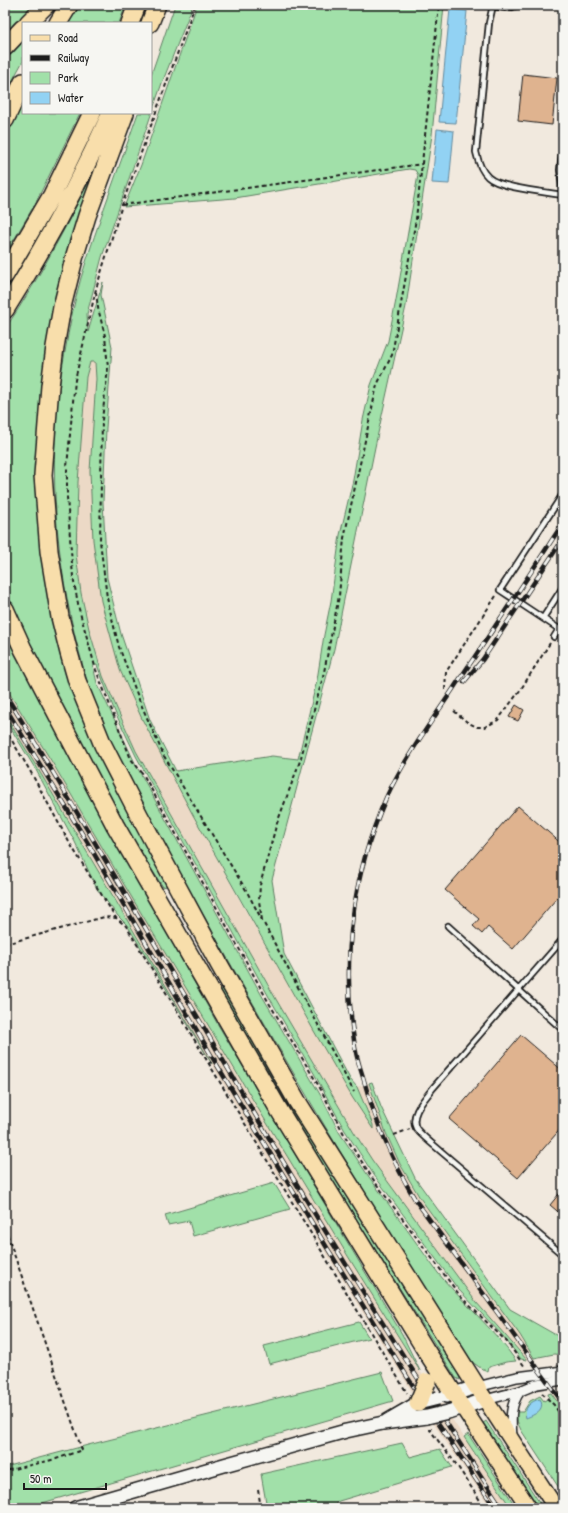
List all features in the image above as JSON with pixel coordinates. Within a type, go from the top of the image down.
[{"type":"highway","points":[[29,22],[46,5]]},
{"type":"highway","points":[[59,22],[69,5]]},
{"type":"highway","points":[[130,22],[137,5]]},
{"type":"highway","points":[[150,22],[157,5]]},
{"type":"highway","points":[[5,46],[22,29]]},
{"type":"highway","points":[[5,120],[22,84]]},
{"type":"highway","points":[[5,275],[52,195],[92,114]]},
{"type":"highway","points":[[5,310],[64,209],[91,157],[111,114]]},
{"type":"highway","points":[[125,114],[87,216],[75,255],[62,307],[50,386],[43,475],[48,551],[60,617],[69,653],[77,681],[103,745],[219,964],[297,1101],[481,1394]]},
{"type":"highway","points":[[5,609],[23,649],[115,825],[279,1110],[424,1349],[452,1399]]},
{"type":"highway","points":[[418,1403],[427,1382],[429,1367],[424,1349]]},
{"type":"main road","points":[[383,1423],[418,1403],[481,1394],[556,1508]]},
{"type":"main road","points":[[75,1508],[346,1431],[383,1423],[429,1424],[448,1412],[452,1399]]},
{"type":"main road","points":[[452,1399],[529,1508]]},
{"type":"street","points":[[481,1394],[530,1374],[563,1371]]},
{"type":"street","points":[[481,1394],[520,1391],[537,1384],[563,1380]]},
{"type":"street","points":[[513,1444],[511,1407],[514,1398],[520,1391]]},
{"type":"lane","points":[[518,5],[510,8],[492,5],[476,152],[480,166],[488,177],[500,184],[563,194],[560,170],[563,146]]},
{"type":"lane","points":[[554,637],[559,629],[500,590],[563,494]]},
{"type":"lane","points":[[542,618],[563,587]]},
{"type":"lane","points":[[448,926],[563,1030]]},
{"type":"lane","points":[[563,939],[433,1088],[416,1111],[414,1120],[416,1127],[563,1255]]},
{"type":"path","points":[[195,5],[122,205],[96,289],[75,380],[67,467],[67,497],[73,577],[87,638],[96,670],[131,759],[143,774],[269,1002],[354,1149],[375,1182],[461,1297],[507,1342],[530,1374]]},
{"type":"path","points":[[262,920],[259,901],[260,885],[276,826],[300,761],[323,676],[339,596],[345,531],[376,385],[392,354],[416,219],[439,5]]},
{"type":"path","points":[[122,205],[422,164]]},
{"type":"path","points":[[96,289],[98,308],[105,336],[108,368],[102,420],[100,541],[107,598],[119,646],[140,702],[164,756],[246,890],[354,1092]]},
{"type":"path","points":[[445,690],[446,672],[500,590]]},
{"type":"path","points":[[454,711],[467,722],[477,727],[485,727],[498,720],[521,689],[554,637]]},
{"type":"path","points":[[5,729],[69,842],[116,918],[126,926],[208,1064],[395,1371],[400,1382]]},
{"type":"path","points":[[5,944],[104,917],[116,918]]},
{"type":"path","points":[[208,1064],[225,1053]]},
{"type":"path","points":[[394,1135],[416,1127]]},
{"type":"path","points":[[5,1228],[82,1450],[56,1459],[5,1471]]},
{"type":"path","points":[[542,1393],[554,1405],[563,1418]]},
{"type":"path","points":[[429,1424],[440,1444],[456,1464],[485,1508]]},
{"type":"path","points":[[258,1490],[262,1508]]},
{"type":"shaded area","points":[[90,362],[95,362],[96,379],[90,471],[93,540],[120,670],[193,815],[328,1055],[373,1125],[357,1087],[369,1083],[386,1133],[400,1164],[420,1198],[520,1335],[534,1358],[527,1360],[476,1302],[372,1160],[277,1001],[136,751],[118,711],[103,676],[89,629],[81,593],[76,554],[82,417],[86,377]]},
{"type":"shaded area","points":[[5,686],[354,1266],[420,1371],[511,1508],[491,1508],[414,1395],[258,1143],[5,715]]},
{"type":"shaded area","points":[[561,1391],[563,1394],[563,1410],[551,1393]]},
{"type":"green space","points":[[5,5],[41,5],[24,22],[22,22],[22,24],[5,41]]},
{"type":"green space","points":[[78,5],[126,5],[119,22],[67,22]]},
{"type":"green space","points":[[175,5],[193,5],[152,112],[152,72]]},
{"type":"green space","points":[[197,5],[444,5],[432,135],[406,306],[375,447],[334,649],[272,880],[284,954],[350,1079],[357,1087],[373,1125],[373,1129],[352,1097],[314,1031],[193,815],[142,719],[120,670],[101,601],[93,540],[90,471],[96,379],[95,362],[90,362],[86,377],[78,482],[76,554],[81,593],[89,629],[103,676],[136,751],[277,1001],[354,1132],[372,1160],[476,1302],[527,1360],[521,1359],[502,1335],[458,1289],[374,1175],[344,1129],[315,1075],[269,997],[136,756],[115,712],[97,665],[93,666],[97,683],[137,767],[261,994],[321,1096],[339,1132],[367,1174],[438,1273],[498,1338],[516,1361],[489,1367],[488,1372],[479,1367],[463,1353],[457,1345],[295,1076],[212,931],[120,763],[91,695],[75,636],[62,566],[57,530],[54,459],[59,387],[70,324],[81,278],[101,216],[138,114],[151,114],[102,257],[87,314],[88,332],[103,282],[101,295],[112,347],[106,428],[103,502],[107,578],[121,634],[150,720],[176,771],[272,756],[298,759],[317,680],[331,601],[340,535],[353,480],[363,420],[371,385],[388,341],[418,175],[415,170],[409,169],[235,198],[124,207],[141,165]]},
{"type":"green space","points":[[22,37],[22,63],[5,94],[5,54]]},
{"type":"green space","points":[[22,100],[22,114],[80,114],[35,204],[5,255],[5,137]]},
{"type":"green space","points":[[99,114],[104,114],[73,178],[5,297],[5,288],[19,266]]},
{"type":"green space","points":[[100,159],[38,478],[96,749],[108,775],[167,886],[163,887],[138,848],[46,677],[5,594],[5,329],[19,309],[44,267]]},
{"type":"green space","points":[[5,634],[124,856],[217,1023],[402,1334],[420,1371],[259,1110],[52,762],[5,686]]},
{"type":"green space","points":[[5,715],[212,1064],[127,925],[97,889],[75,842],[36,770],[5,719]]},
{"type":"green space","points":[[224,989],[458,1371],[460,1380],[456,1378],[298,1129],[220,990]]},
{"type":"green space","points":[[372,1082],[381,1107],[415,1178],[510,1309],[563,1339],[563,1355],[554,1354],[534,1358],[520,1335],[420,1198],[400,1164],[386,1133],[369,1083]]},
{"type":"green space","points":[[274,1183],[290,1209],[193,1236],[189,1221],[168,1225],[165,1215]]},
{"type":"green space","points":[[359,1322],[369,1338],[269,1364],[264,1346]]},
{"type":"green space","points":[[382,1372],[393,1401],[25,1508],[5,1508],[5,1467]]},
{"type":"green space","points":[[551,1393],[563,1410],[563,1494],[521,1430],[516,1417],[516,1412],[523,1412],[530,1401],[540,1396],[544,1401],[549,1398],[548,1394]]},
{"type":"green space","points":[[486,1421],[543,1508],[537,1508],[488,1435],[482,1424]]},
{"type":"green space","points":[[468,1434],[517,1508],[511,1508],[464,1437]]},
{"type":"green space","points":[[402,1443],[410,1457],[440,1449],[452,1467],[339,1501],[330,1508],[267,1508],[261,1474]]},
{"type":"water","points":[[450,9],[467,11],[456,123],[439,122]]},
{"type":"water","points":[[437,129],[454,131],[449,184],[432,183]]},
{"type":"water","points":[[540,1399],[541,1406],[538,1412],[526,1418],[526,1409],[528,1406]]},
{"type":"building","points":[[523,74],[557,78],[552,125],[518,121]]},
{"type":"building","points":[[516,705],[524,710],[518,721],[509,717]]},
{"type":"building","points":[[518,806],[563,845],[563,891],[513,949],[488,927],[482,934],[473,926],[479,919],[445,890]]},
{"type":"building","points":[[521,1035],[563,1071],[563,1126],[518,1178],[449,1119]]},
{"type":"building","points":[[563,1189],[563,1216],[550,1205]]},
{"type":"railway","points":[[563,523],[420,739],[386,798],[365,856],[358,886],[353,917],[349,979],[350,1009],[357,1059],[379,1125],[399,1171],[416,1201],[563,1403]]},
{"type":"railway","points":[[464,682],[483,659],[563,539]]},
{"type":"railway","points":[[5,694],[328,1235],[385,1327],[502,1508]]},
{"type":"railway","points":[[5,707],[89,845],[214,1060],[326,1246],[408,1378],[495,1508]]}]
